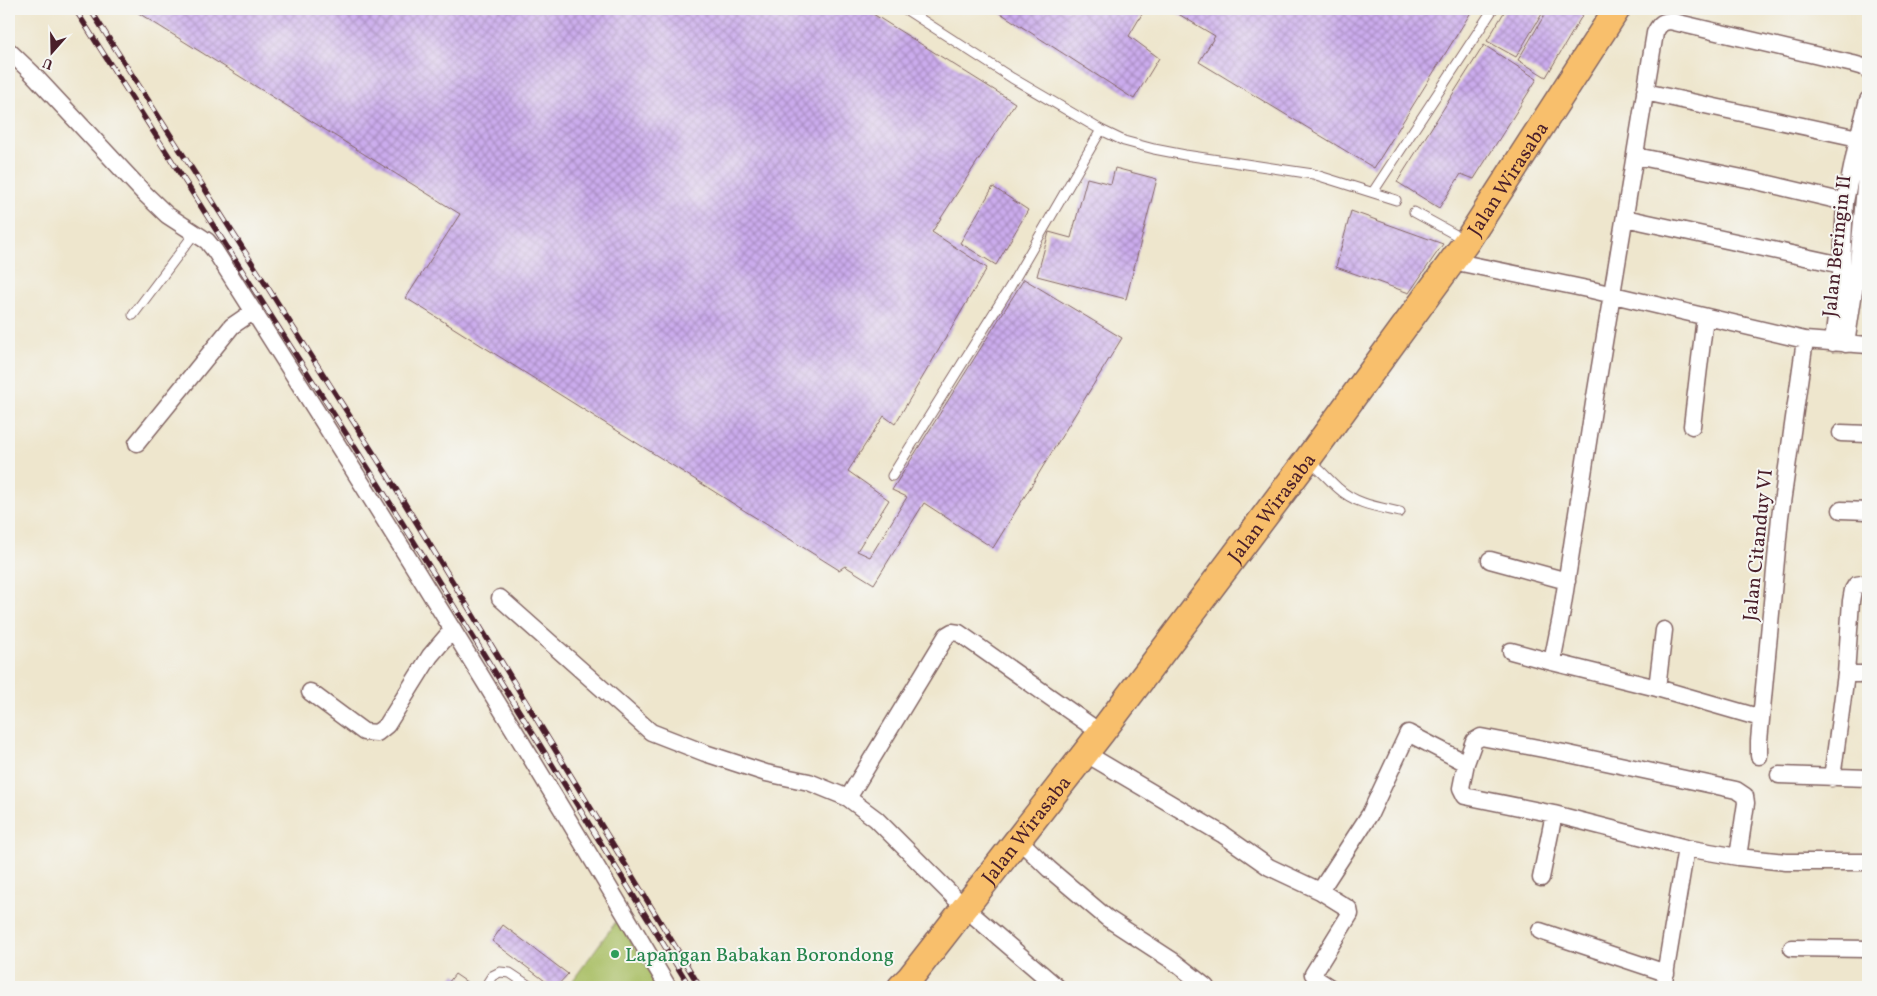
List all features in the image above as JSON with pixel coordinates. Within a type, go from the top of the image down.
[{"type":"main road","name":"Jalan Wirasaba","points":[[901,987],[966,909],[1307,460],[1460,251],[1617,9]]},
{"type":"street","points":[[1552,662],[1567,582],[1655,33],[1659,25],[1670,21],[1853,64],[1867,68],[1868,71]]},
{"type":"street","points":[[9,51],[144,193],[167,215],[207,241],[216,251],[453,630],[668,987]]},
{"type":"street","points":[[1646,92],[1858,138]]},
{"type":"street","points":[[1625,218],[1856,264],[1845,202],[1868,100]]},
{"type":"street","name":"Jalan Beringin II","points":[[1840,343],[1856,264],[1867,177],[1868,153]]},
{"type":"street","points":[[1636,156],[1845,202]]},
{"type":"street","points":[[1460,251],[1612,296],[1805,340],[1868,345]]},
{"type":"street","points":[[136,443],[232,326],[254,311]]},
{"type":"street","points":[[1692,426],[1705,317]]},
{"type":"street","name":"Jalan Citanduy VI","points":[[1759,756],[1780,517],[1805,340]]},
{"type":"street","points":[[1841,434],[1868,434]]},
{"type":"street","points":[[1840,510],[1868,511]]},
{"type":"street","points":[[1490,560],[1567,582]]},
{"type":"street","points":[[1832,778],[1846,674],[1853,590],[1856,585],[1868,583]]},
{"type":"street","points":[[500,598],[651,732],[705,753],[766,773],[809,782],[848,798],[876,819],[966,909],[1057,987]]},
{"type":"street","points":[[310,692],[364,732],[377,733],[387,725],[425,664],[453,630]]},
{"type":"street","points":[[1657,688],[1664,630]]},
{"type":"street","points":[[848,798],[947,635],[952,632],[959,633],[1101,733]]},
{"type":"street","points":[[1511,652],[1657,688],[1761,718]]},
{"type":"street","points":[[1846,674],[1868,674]]},
{"type":"street","points":[[1320,891],[1370,814],[1408,733],[1466,763]]},
{"type":"street","points":[[1738,857],[1746,803],[1744,796],[1736,790],[1564,753],[1481,738],[1474,740],[1460,788],[1465,796],[1554,814],[1686,848],[1738,857],[1786,862],[1868,862]]},
{"type":"street","points":[[1085,753],[1222,834],[1269,867],[1343,904],[1350,912],[1313,974],[1318,980],[1329,987]]},
{"type":"street","points":[[1779,775],[1868,778]]},
{"type":"street","points":[[1541,878],[1554,814]]},
{"type":"street","points":[[1019,840],[1049,869],[1107,918],[1173,961],[1206,987]]},
{"type":"street","points":[[1540,931],[1664,980],[1686,848]]},
{"type":"street","points":[[1792,948],[1868,949]]},
{"type":"lane","points":[[905,9],[1012,78],[1101,130],[1124,141],[1154,149],[1313,174],[1396,200]]},
{"type":"lane","points":[[1373,192],[1493,9]]},
{"type":"lane","points":[[892,476],[1015,280],[1101,130]]},
{"type":"lane","points":[[1414,212],[1460,251]]},
{"type":"lane","points":[[133,315],[194,234]]},
{"type":"lane","points":[[1307,460],[1318,467],[1338,489],[1351,498],[1365,504],[1400,512]]},
{"type":"lane","points":[[485,987],[492,976],[500,972],[510,973],[531,987]]},
{"type":"green space","name":"Lapangan Babakan Borondong","points":[[617,920],[659,987],[568,987]]},
{"type":"building","points":[[132,9],[865,9],[1015,103],[932,232],[987,268],[895,424],[884,416],[848,471],[889,500],[857,551],[870,557],[907,497],[892,490],[1024,279],[1122,338],[993,548],[924,503],[874,584],[845,566],[839,570],[406,298],[460,214]]},
{"type":"building","points":[[994,9],[1133,9],[1142,14],[1129,36],[1159,58],[1134,99]]},
{"type":"building","points":[[1170,9],[1473,9],[1374,168],[1199,62],[1215,36]]},
{"type":"building","points":[[1506,9],[1545,9],[1516,57],[1487,41]]},
{"type":"building","points":[[1548,9],[1586,9],[1546,77],[1518,60]]},
{"type":"building","points":[[1484,45],[1537,79],[1474,179],[1461,174],[1439,208],[1397,182]]},
{"type":"building","points":[[1115,168],[1157,179],[1126,299],[1037,276],[1049,232],[1071,238],[1087,178],[1111,184]]},
{"type":"building","points":[[993,187],[1028,210],[996,265],[960,243]]},
{"type":"building","points":[[1351,211],[1443,244],[1409,293],[1336,267]]},
{"type":"building","points":[[503,925],[568,974],[556,987],[553,987],[492,941]]},
{"type":"building","points":[[455,974],[474,987],[445,987]]},
{"type":"railway","points":[[75,9],[377,482],[690,987]]},
{"type":"railway","points":[[90,9],[388,476],[700,987]]},
{"type":"place","name":"Lapangan Babakan Borondong","points":[[615,954]]}]
